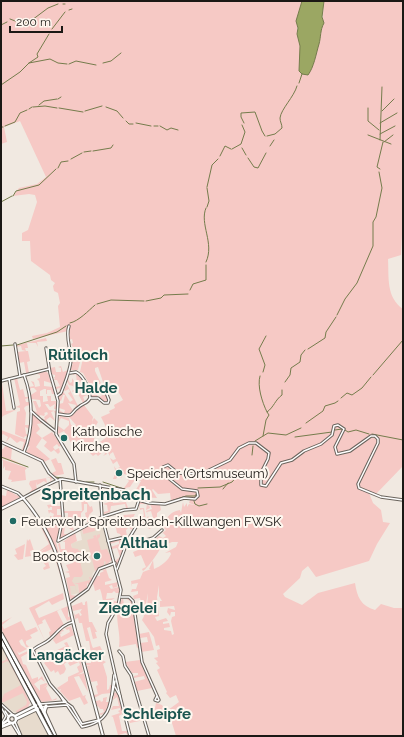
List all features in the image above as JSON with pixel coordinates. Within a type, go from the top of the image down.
[{"type":"main road","points":[[1,634],[44,712],[55,736]]},
{"type":"main road","points":[[1,641],[51,736]]},
{"type":"main road","points":[[1,725],[11,723],[15,718],[35,707],[40,706]]},
{"type":"main road","points":[[44,712],[46,706]]},
{"type":"main road","points":[[1,725],[8,718],[15,718]]},
{"type":"main road","points":[[8,718],[11,723]]},
{"type":"street","points":[[57,396],[61,393],[70,373],[71,353],[67,332],[69,326]]},
{"type":"street","points":[[15,344],[20,376]]},
{"type":"street","points":[[46,348],[49,369],[57,396],[58,414],[55,431]]},
{"type":"street","points":[[1,382],[49,369]]},
{"type":"street","points":[[58,414],[66,416],[72,415],[80,406],[89,402],[90,391],[81,375],[76,372],[70,373]]},
{"type":"street","points":[[24,375],[28,388],[31,410],[31,432],[24,452]]},
{"type":"street","points":[[8,379],[14,408]]},
{"type":"street","points":[[90,398],[98,398],[104,403],[108,403],[109,400],[105,390]]},
{"type":"street","points":[[31,410],[55,431],[74,464],[76,482]]},
{"type":"street","points":[[1,509],[40,491],[60,479],[127,491],[139,500],[162,504],[181,499],[195,500],[198,497],[198,493],[195,490],[183,490],[175,484],[162,472],[164,466],[169,465],[178,473],[201,474],[230,460],[241,447],[249,443],[255,443],[269,453],[260,478],[261,484],[266,486],[281,463],[292,460],[304,451],[320,445],[332,435],[334,426],[338,425],[344,429],[335,447],[337,454],[350,451],[371,436],[375,436],[378,439],[378,442],[358,484],[359,488],[381,497],[403,500]]},
{"type":"street","points":[[1,442],[42,461],[49,474],[57,480]]},
{"type":"street","points":[[60,479],[63,517],[58,541],[102,517],[124,510],[136,509],[139,500]]},
{"type":"street","points":[[73,622],[64,625],[50,639],[33,650],[50,684],[65,702],[72,707],[82,724],[99,720],[108,712],[115,681],[106,634],[121,597],[117,569],[102,517],[100,485]]},
{"type":"street","points":[[1,486],[18,494],[27,503],[41,523],[58,558],[103,736]]},
{"type":"street","points":[[18,502],[27,503]]},
{"type":"street","points":[[41,523],[49,520],[61,525]]},
{"type":"street","points":[[117,569],[128,540],[139,522]]},
{"type":"street","points":[[108,541],[121,538],[137,542],[147,540],[153,538],[162,530]]},
{"type":"street","points":[[70,603],[88,589],[99,569],[115,564]]},
{"type":"street","points":[[121,597],[129,597],[133,601],[139,638],[140,657],[157,696]]},
{"type":"street","points":[[120,651],[123,656],[125,666],[131,675],[150,736]]},
{"type":"street","points":[[114,673],[114,687],[120,696]]},
{"type":"street","points":[[115,681],[120,691],[130,736]]},
{"type":"street","points":[[114,687],[118,687],[120,691]]},
{"type":"street","points":[[40,706],[65,702]]},
{"type":"street","points":[[40,706],[65,702]]},
{"type":"street","points":[[1,704],[15,718],[21,736]]},
{"type":"street","points":[[1,707],[8,718]]},
{"type":"street","points":[[1,707],[6,716],[1,725]]},
{"type":"street","points":[[11,723],[21,736]]},
{"type":"shaded area","points":[[1,1],[302,1],[297,23],[297,34],[300,46],[300,73],[308,75],[323,24],[324,1],[403,1],[403,214],[401,255],[388,259],[391,293],[403,309],[403,466],[376,494],[360,489],[369,493],[373,503],[381,510],[383,522],[390,523],[377,544],[369,561],[316,577],[308,566],[302,571],[300,578],[283,594],[285,597],[302,605],[318,593],[355,583],[360,600],[366,606],[375,610],[381,604],[394,608],[403,608],[403,736],[176,736],[168,710],[179,702],[176,695],[170,698],[166,693],[167,692],[157,670],[160,668],[156,663],[158,662],[154,658],[158,657],[157,650],[160,649],[159,645],[156,646],[154,637],[142,620],[144,616],[143,611],[147,609],[148,593],[145,609],[142,609],[140,605],[135,606],[141,603],[140,598],[134,599],[133,596],[138,594],[138,591],[131,592],[132,589],[136,589],[138,583],[132,584],[132,587],[131,581],[140,579],[143,572],[151,569],[149,569],[153,560],[154,569],[162,565],[168,559],[171,554],[170,552],[165,553],[176,547],[178,542],[172,542],[162,546],[163,540],[155,539],[159,536],[163,538],[166,536],[163,533],[161,534],[166,530],[161,525],[162,517],[167,518],[173,512],[178,510],[180,510],[181,513],[183,502],[184,507],[187,503],[187,507],[189,504],[195,505],[189,503],[190,500],[194,500],[185,497],[171,501],[170,493],[158,494],[153,489],[152,490],[157,498],[144,497],[142,496],[144,493],[139,490],[134,493],[141,481],[136,478],[130,487],[125,488],[127,490],[117,487],[124,488],[129,481],[127,479],[128,475],[124,474],[121,478],[118,476],[120,473],[116,474],[114,466],[116,469],[120,467],[117,461],[113,464],[110,458],[113,460],[116,459],[113,452],[110,456],[107,451],[112,449],[109,444],[105,449],[107,454],[103,456],[105,454],[104,451],[98,456],[96,454],[93,456],[90,453],[96,449],[94,446],[110,435],[101,417],[110,413],[109,411],[115,408],[114,405],[123,400],[115,386],[108,391],[105,388],[98,367],[95,368],[95,371],[109,400],[104,402],[98,397],[102,396],[98,391],[97,397],[92,397],[91,387],[83,373],[80,372],[83,358],[81,358],[78,370],[70,370],[71,365],[73,365],[71,361],[74,361],[71,353],[75,351],[71,344],[73,343],[72,339],[69,340],[68,331],[33,339],[32,336],[47,333],[60,327],[58,306],[60,303],[58,293],[54,291],[53,286],[55,283],[51,280],[50,275],[31,261],[30,241],[22,241],[22,233],[28,230],[37,202],[35,195],[29,194],[13,196],[19,188],[37,184],[46,177],[20,121],[4,127],[7,142],[1,144]],"holes":[[[159,585],[159,596],[162,601],[160,601],[160,607],[174,606],[175,610],[168,608],[167,612],[170,616],[171,612],[175,612],[175,616],[172,617],[171,621],[174,634],[172,635],[171,631],[164,630],[164,628],[170,627],[169,623],[163,624],[163,622],[168,621],[166,618],[157,621],[155,617],[159,616],[157,597]]]},
{"type":"shaded area","points":[[302,1],[324,1],[322,17],[324,23],[315,60],[308,75],[302,74],[299,71],[300,46],[296,21]]},
{"type":"shaded area","points":[[46,338],[47,341],[37,342],[38,347],[36,343],[27,343],[28,348],[25,348],[26,351],[22,350],[21,346],[16,347],[17,345]]},
{"type":"shaded area","points":[[28,351],[30,361],[27,362],[29,373],[26,373],[24,362],[19,363],[17,352]]},
{"type":"shaded area","points":[[61,366],[63,372],[68,370],[60,393],[58,394],[57,393],[59,393],[60,388],[56,389],[56,387],[60,386],[57,380],[54,380],[55,378],[53,377],[55,377],[55,375],[51,374],[50,368],[55,367],[56,372],[61,372],[61,368],[58,367]]},
{"type":"shaded area","points":[[45,371],[48,373],[51,383],[44,381],[44,386],[53,387],[55,394],[52,394],[51,390],[47,390],[46,394],[46,389],[44,389],[40,391],[40,396],[43,396],[43,402],[48,401],[47,396],[51,396],[51,401],[56,401],[57,409],[54,409],[55,404],[50,407],[48,404],[45,404],[49,410],[56,411],[56,416],[54,411],[51,412],[55,421],[50,417],[46,420],[49,425],[41,420],[45,419],[44,417],[48,414],[47,412],[44,413],[44,416],[40,415],[39,418],[33,411],[37,412],[33,401],[36,401],[39,408],[41,406],[40,400],[31,399],[31,395],[37,391],[34,388],[31,388],[30,391],[29,387],[34,386],[31,381],[34,382],[35,387],[40,386],[37,379],[40,378],[40,375],[36,373]]},
{"type":"shaded area","points":[[76,374],[79,375],[83,381],[80,383],[81,388],[85,386],[87,388],[83,391],[84,393],[88,392],[89,398],[87,395],[83,397],[85,402],[83,403],[76,390],[73,392],[72,391],[75,389],[73,386],[69,385],[67,381],[68,379],[70,383],[72,382],[72,378],[75,383],[77,383]]},
{"type":"shaded area","points":[[14,378],[17,378],[20,390],[23,389],[25,397],[29,397],[25,399],[26,402],[30,402],[30,405],[24,408],[26,413],[25,425],[31,425],[29,429],[25,427],[26,434],[29,435],[28,437],[25,436],[24,438],[15,434],[17,412],[20,411],[20,408],[16,407],[20,405]]},
{"type":"shaded area","points":[[2,383],[6,411],[16,410],[3,416],[1,419]]},
{"type":"shaded area","points":[[67,384],[78,406],[75,410],[73,408],[75,408],[76,405],[68,403],[74,412],[70,414],[67,413],[66,415],[59,412],[59,410],[64,413],[65,410],[59,408],[59,404],[63,403],[65,395],[63,395],[61,401],[58,397],[63,391],[70,402],[73,400],[68,393],[70,392],[69,389],[64,390]]},
{"type":"shaded area","points":[[84,405],[93,417],[92,422],[94,427],[92,431],[90,427],[87,427],[95,436],[93,444],[86,449],[80,443],[73,446],[64,431],[58,434],[57,425],[64,430],[69,425],[69,421],[61,418],[58,423],[60,416],[69,418],[71,425],[76,425],[69,417]]},
{"type":"shaded area","points":[[32,413],[43,423],[37,424],[40,429],[36,433],[42,438],[36,447],[50,459],[44,462],[26,452],[30,446],[26,448],[31,431]]},
{"type":"shaded area","points":[[94,418],[98,422],[95,427],[92,422]]},
{"type":"shaded area","points":[[1,430],[27,440],[24,451],[22,450],[24,442],[20,441],[17,443],[10,437],[6,442],[8,437],[3,434],[1,436]]},
{"type":"shaded area","points":[[52,432],[61,445],[59,447],[57,444],[53,447],[55,450],[59,448],[60,452],[58,454],[54,450],[51,452],[44,446],[47,442],[42,438]]},
{"type":"shaded area","points":[[6,445],[12,448],[11,459],[27,467],[1,458],[1,449],[3,449]]},
{"type":"shaded area","points":[[56,458],[58,463],[61,463],[64,474],[54,476],[52,473],[56,471],[51,460]]},
{"type":"shaded area","points":[[1,459],[27,468],[25,470],[26,480],[11,482],[12,480],[8,479],[11,471],[5,470],[5,466],[3,469],[3,461]]},
{"type":"shaded area","points":[[115,474],[118,476],[116,479],[113,479]]},
{"type":"shaded area","points":[[46,478],[47,483],[44,481],[37,485],[36,482],[37,491],[29,493],[32,489],[29,484],[30,481]]},
{"type":"shaded area","points":[[7,490],[20,497],[2,507],[1,495],[6,496]]},
{"type":"shaded area","points":[[87,492],[89,497],[87,502],[90,507],[92,506],[93,511],[89,515],[89,521],[87,522],[85,513],[87,512],[87,504],[84,504],[84,510],[81,513],[81,520],[78,521],[78,524],[76,524],[74,518],[70,518],[74,531],[65,526],[64,534],[68,534],[58,540],[63,520],[68,517],[68,513],[63,513],[63,511],[82,511],[81,496],[86,496]]},
{"type":"shaded area","points":[[107,493],[110,493],[113,503],[126,502],[128,508],[126,508],[125,504],[111,506],[110,512],[104,514],[103,506],[104,512],[108,511],[107,505],[103,504],[109,502]]},
{"type":"shaded area","points":[[139,502],[147,503],[150,508],[146,510],[147,504],[140,504],[140,508],[144,508],[146,520],[148,516],[150,519],[153,518],[151,511],[147,512],[148,515],[146,511],[152,509],[150,504],[160,505],[161,510],[157,513],[157,517],[152,520],[154,527],[149,529],[147,526],[150,528],[153,527],[150,520],[146,522],[147,525],[141,527],[139,518],[144,516],[143,509],[140,510]]},
{"type":"shaded area","points":[[54,504],[54,506],[61,506],[61,509],[57,509],[57,515],[62,515],[61,523],[50,518],[50,516],[53,517],[54,514],[50,512],[49,514],[48,510],[52,510],[52,507],[49,509],[47,505]]},
{"type":"shaded area","points":[[135,514],[130,523],[134,524],[131,530],[129,527],[122,526],[123,528],[128,528],[126,530],[127,537],[121,536],[117,533],[116,528],[113,528],[112,524],[115,522],[115,526],[119,525],[118,518],[124,515]]},
{"type":"shaded area","points":[[98,520],[101,522],[102,526],[99,526],[99,523],[94,524],[95,531],[83,534],[82,528]]},
{"type":"shaded area","points":[[51,521],[60,526],[56,542],[63,569],[54,544],[44,525],[45,522]]},
{"type":"shaded area","points":[[39,523],[49,538],[59,564],[65,590],[52,549],[39,553],[48,547],[34,555],[33,550],[30,551],[31,556],[25,557],[27,539],[28,541],[30,539],[35,554],[49,544]]},
{"type":"shaded area","points":[[99,523],[103,527],[111,557],[107,564],[98,568],[93,573],[91,581],[78,584],[79,593],[71,595],[68,578],[74,575],[76,570],[71,543],[82,540],[80,530],[82,529],[83,534],[94,524]]},
{"type":"shaded area","points":[[75,532],[77,541],[71,544],[72,548],[82,551],[83,555],[79,556],[83,574],[81,577],[74,577],[72,581],[75,585],[77,594],[75,586],[70,586],[71,595],[77,596],[72,600],[70,598],[66,578],[70,577],[69,573],[65,572],[69,571],[66,565],[73,563],[73,560],[68,561],[69,555],[60,552],[58,544],[60,543],[61,549],[65,549],[65,542],[63,542]]},
{"type":"shaded area","points":[[100,534],[98,539],[101,550],[107,549],[112,560],[106,565],[106,562],[104,561],[104,565],[95,571],[87,540],[94,538],[93,536],[96,535],[97,538],[97,535]]},
{"type":"shaded area","points":[[123,539],[127,541],[123,542],[126,546],[117,566],[115,561],[120,557],[117,548],[112,549],[111,547],[119,544],[119,541],[110,544],[110,542]]},
{"type":"shaded area","points":[[153,540],[158,542],[158,546],[162,545],[154,558],[143,571],[142,569],[146,567],[141,555],[135,557],[133,552],[138,550],[136,546],[132,547],[129,543],[140,545]]},
{"type":"shaded area","points":[[25,544],[23,559],[18,560],[14,555],[17,554],[15,549]]},
{"type":"shaded area","points":[[45,552],[50,568],[44,570],[43,568],[46,566],[41,559],[45,557],[44,554],[40,555]]},
{"type":"shaded area","points":[[106,569],[109,578],[112,580],[105,582],[105,585],[118,582],[117,587],[113,588],[112,585],[109,586],[111,589],[119,587],[119,593],[114,591],[112,593],[107,593],[106,599],[115,598],[110,601],[110,603],[114,603],[114,601],[118,602],[115,609],[107,605],[108,612],[104,613],[105,607],[102,594],[100,589],[95,591],[93,583],[96,576],[100,576],[100,573],[104,571],[102,570]]},
{"type":"shaded area","points":[[89,577],[92,578],[89,585],[87,583],[87,588],[79,593],[78,584],[74,584],[90,580]]},
{"type":"shaded area","points":[[63,593],[64,599],[52,605],[49,601],[35,609],[39,618],[68,606],[68,617],[71,616],[71,619],[67,621],[61,609],[57,611],[64,625],[50,637],[49,632],[51,631],[45,619],[42,621],[43,623],[38,625],[45,641],[29,608]]},
{"type":"shaded area","name":"Ziegelei","points":[[123,598],[125,612],[131,611],[130,601],[125,598],[132,602],[139,647],[137,648],[136,644],[119,647],[120,641],[117,616]]},
{"type":"shaded area","points":[[87,601],[89,622],[92,622],[97,632],[95,632],[97,638],[93,639],[90,627],[87,628],[92,646],[93,648],[100,646],[104,654],[100,656],[102,658],[96,659],[97,661],[102,660],[106,662],[103,664],[107,677],[107,690],[109,689],[110,685],[112,685],[111,693],[102,694],[94,698],[94,695],[98,694],[96,686],[98,685],[97,681],[91,682],[87,666],[91,666],[86,665],[86,663],[91,663],[91,658],[94,657],[93,654],[91,654],[89,641],[86,641],[82,623],[79,623],[78,618],[75,619],[74,612],[75,615],[79,613],[80,616],[82,615],[80,612],[82,609],[73,611],[72,606],[82,602],[83,605],[85,605],[85,602]]},
{"type":"shaded area","points":[[12,617],[2,625],[4,629],[21,621],[26,631],[36,627],[38,631],[30,635],[32,638],[26,641],[26,644],[30,648],[26,647],[22,639],[19,641],[21,645],[27,649],[19,653],[17,651],[19,655],[30,650],[30,652],[21,657],[23,664],[26,665],[32,679],[38,677],[38,680],[42,676],[45,682],[41,679],[34,684],[40,691],[40,685],[46,683],[48,684],[43,688],[48,685],[46,688],[52,700],[57,698],[56,700],[42,702],[38,698],[10,650],[2,631],[1,623]]},
{"type":"shaded area","points":[[71,626],[74,635],[56,644],[53,640],[57,634],[56,633],[64,627],[62,629],[64,631],[60,632],[62,633],[60,634],[61,637],[70,632],[69,629],[67,630],[65,628]]},
{"type":"shaded area","points":[[149,632],[154,650],[141,652],[140,643],[148,642],[147,637],[140,638],[139,634]]},
{"type":"shaded area","points":[[67,642],[74,657],[64,664],[66,669],[64,673],[60,675],[58,671],[55,673],[54,670],[51,672],[44,663],[52,657],[51,654],[55,654],[55,651],[66,646],[64,643]]},
{"type":"shaded area","points":[[1,646],[22,684],[30,703],[28,707],[17,713],[13,712],[1,701]]},
{"type":"shaded area","points":[[6,656],[8,656],[30,703],[28,707],[31,707],[17,713],[16,711],[26,705],[27,702],[23,693],[1,702],[4,694],[21,685],[9,662],[7,661],[1,664],[1,662],[6,660]]},
{"type":"shaded area","points":[[80,656],[83,672],[77,675],[84,673],[88,692],[79,676],[74,677],[83,696],[86,695],[85,697],[88,703],[84,705],[80,697],[69,701],[60,691],[61,689],[59,690],[57,688],[68,681],[68,677],[79,672],[77,667],[80,665],[79,662],[70,666],[68,663]]},
{"type":"shaded area","points":[[140,660],[152,688],[137,691],[134,682],[145,679],[144,676],[134,678],[134,676],[138,675],[138,673],[132,673],[125,662]]},
{"type":"shaded area","points":[[117,692],[123,711],[119,716],[122,731],[127,731],[128,736],[126,733],[118,735],[113,717],[111,716],[120,713],[118,711],[120,708],[111,710],[113,706],[119,706],[117,697],[113,700],[114,693]]},
{"type":"shaded area","points":[[107,697],[106,702],[109,702],[107,711],[101,715],[99,714],[104,712],[103,709],[100,709],[96,704],[96,701],[100,700],[101,702],[103,701],[103,698]]},
{"type":"shaded area","points":[[156,703],[162,705],[168,715],[130,723],[127,713],[155,708]]},
{"type":"shaded area","points":[[35,712],[38,713],[49,736],[23,736],[18,725],[19,719]]},
{"type":"waterway","points":[[32,20],[48,8],[58,4]]},
{"type":"waterway","points":[[52,29],[65,12]]},
{"type":"waterway","points":[[10,19],[23,24],[28,22]]},
{"type":"waterway","points":[[1,25],[7,22]]},
{"type":"waterway","points":[[29,63],[38,57],[37,54],[49,34]]},
{"type":"waterway","points":[[103,63],[111,61],[121,53]]},
{"type":"waterway","points":[[29,63],[50,59],[58,63],[67,64]]},
{"type":"waterway","points":[[69,64],[76,61],[96,65]]},
{"type":"waterway","points":[[1,85],[20,72],[29,63]]},
{"type":"waterway","points":[[299,83],[302,74]]},
{"type":"waterway","points":[[267,136],[275,134],[282,128],[280,119],[281,114],[297,86]]},
{"type":"waterway","points":[[380,140],[382,87]]},
{"type":"waterway","points":[[39,105],[44,101],[57,99]]},
{"type":"waterway","points":[[382,111],[394,99]]},
{"type":"waterway","points":[[33,107],[45,106],[57,108]]},
{"type":"waterway","points":[[85,111],[102,106]]},
{"type":"waterway","points":[[106,107],[117,111],[123,118]]},
{"type":"waterway","points":[[59,108],[83,112]]},
{"type":"waterway","points":[[368,108],[368,121],[379,130]]},
{"type":"waterway","points":[[5,126],[15,122],[20,113],[27,110]]},
{"type":"waterway","points":[[244,123],[241,113],[255,112],[265,136]]},
{"type":"waterway","points":[[380,123],[397,113]]},
{"type":"waterway","points":[[126,121],[129,124],[133,124]]},
{"type":"waterway","points":[[136,123],[151,126]]},
{"type":"waterway","points":[[232,149],[241,144],[245,132],[242,125]]},
{"type":"waterway","points":[[160,126],[167,130],[171,128],[178,130]]},
{"type":"waterway","points":[[380,134],[395,126]]},
{"type":"waterway","points":[[368,135],[391,144]]},
{"type":"waterway","points":[[384,142],[393,135]]},
{"type":"waterway","points":[[270,146],[274,140]]},
{"type":"waterway","points":[[380,169],[377,167],[383,142]]},
{"type":"waterway","points":[[93,151],[111,148],[113,145]]},
{"type":"waterway","points":[[220,156],[225,146],[231,149]]},
{"type":"waterway","points":[[242,148],[246,155]]},
{"type":"waterway","points":[[84,152],[91,151]]},
{"type":"waterway","points":[[71,159],[82,153]]},
{"type":"waterway","points":[[248,158],[254,167],[258,168],[266,153]]},
{"type":"waterway","points":[[207,187],[212,165],[218,159]]},
{"type":"waterway","points":[[58,168],[61,162],[68,161]]},
{"type":"waterway","points":[[13,196],[16,191],[39,185],[56,169]]},
{"type":"waterway","points":[[337,315],[345,299],[357,283],[373,246],[373,222],[376,217],[382,188],[379,172]]},
{"type":"waterway","points":[[207,188],[209,201],[207,207]]},
{"type":"waterway","points":[[1,202],[12,196]]},
{"type":"waterway","points":[[206,208],[204,221],[209,248],[206,262]]},
{"type":"waterway","points":[[190,290],[193,284],[206,280],[206,265]]},
{"type":"waterway","points":[[146,301],[161,298],[164,295],[188,294]]},
{"type":"waterway","points":[[97,304],[111,300],[144,301]]},
{"type":"waterway","points":[[70,323],[80,318],[95,305]]},
{"type":"waterway","points":[[308,349],[325,338],[326,332],[336,317]]},
{"type":"waterway","points":[[17,345],[57,332],[66,326]]},
{"type":"waterway","points":[[263,372],[265,365],[259,349],[266,336]]},
{"type":"waterway","points":[[373,375],[403,340]]},
{"type":"waterway","points":[[1,346],[13,345]]},
{"type":"waterway","points":[[285,382],[290,375],[291,368],[300,362],[301,355],[305,350]]},
{"type":"waterway","points":[[260,376],[260,394],[267,412]]},
{"type":"waterway","points":[[341,398],[347,393],[352,395],[362,388],[371,377]]},
{"type":"waterway","points":[[263,436],[266,420],[269,415],[267,412],[282,395],[282,390]]},
{"type":"waterway","points":[[306,423],[323,411],[325,406],[338,401]]},
{"type":"waterway","points":[[255,441],[268,433],[286,435],[301,428]]},
{"type":"waterway","points":[[335,430],[342,429]]},
{"type":"waterway","points":[[345,430],[348,432],[356,430],[369,434]]},
{"type":"waterway","points":[[295,437],[332,432]]},
{"type":"waterway","points":[[372,434],[403,440]]},
{"type":"waterway","points":[[252,455],[253,446]]},
{"type":"waterway","points":[[1,457],[28,467]]},
{"type":"waterway","points":[[198,488],[220,487],[232,482],[239,474]]},
{"type":"waterway","points":[[55,477],[73,480]]},
{"type":"waterway","points":[[80,481],[84,482]]},
{"type":"waterway","points":[[86,482],[94,482]]},
{"type":"waterway","points":[[103,482],[127,490]]},
{"type":"waterway","points":[[223,489],[228,483]]},
{"type":"waterway","points":[[171,501],[186,496],[195,496],[197,493]]},
{"type":"waterway","points":[[137,496],[149,502]]},
{"type":"waterway","points":[[194,501],[195,504],[199,506],[207,504]]},
{"type":"tram line","points":[[1,637],[54,736]]},
{"type":"place","name":"Katholische Kirche","points":[[64,438]]},
{"type":"place","name":"Speicher (Ortsmuseum)","points":[[119,473]]},
{"type":"place","name":"Feuerwehr Spreitenbach-Killwangen FWSK","points":[[13,521]]},
{"type":"place","name":"Boostock","points":[[97,556]]},
{"type":"district","name":"Rütiloch","points":[[78,355]]},
{"type":"district","name":"Halde","points":[[96,388]]},
{"type":"district","name":"Spreitenbach","points":[[96,494]]},
{"type":"district","name":"Althau","points":[[144,543]]},
{"type":"district","name":"Ziegelei","points":[[128,608]]},
{"type":"district","name":"Langäcker","points":[[66,655]]},
{"type":"district","name":"Schleipfe","points":[[157,714]]}]
